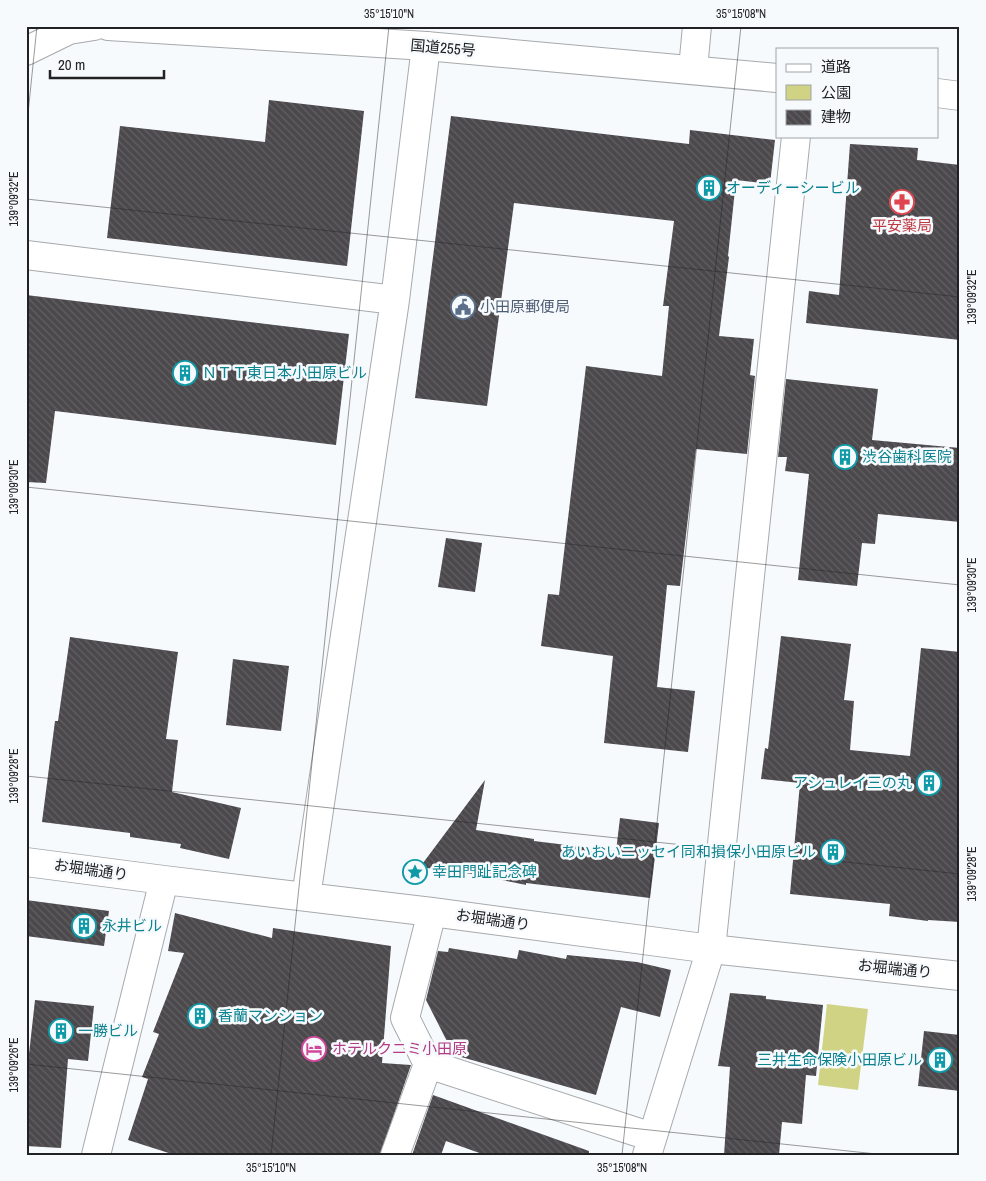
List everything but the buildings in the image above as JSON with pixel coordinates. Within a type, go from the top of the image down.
[{"type":"main road","points":[[26,50],[69,30],[94,26]]},
{"type":"main road","name":"国道255号","points":[[108,26],[426,46],[776,78]]},
{"type":"main road","points":[[694,70],[697,26]]},
{"type":"main road","points":[[306,897],[395,300],[426,46]]},
{"type":"main road","points":[[938,94],[960,96]]},
{"type":"main road","points":[[432,912],[405,1018],[428,1064],[650,1146],[710,949],[796,138]]},
{"type":"main road","points":[[26,255],[395,300]]},
{"type":"main road","name":"お堀端通り","points":[[26,862],[432,912],[710,949],[960,976]]},
{"type":"main road","points":[[96,1155],[164,880]]},
{"type":"main road","points":[[395,1155],[428,1064]]},
{"type":"green space","points":[[827,1004],[868,1009],[858,1090],[818,1085]]},
{"type":"place","name":"オーディーシービル","points":[[709,188]]},
{"type":"place","name":"平安薬局","points":[[902,202]]},
{"type":"place","name":"小田原郵便局","points":[[463,307]]},
{"type":"place","name":"ＮＴＴ東日本小田原ビル","points":[[185,373]]},
{"type":"place","name":"渋谷歯科医院","points":[[845,457]]},
{"type":"place","name":"アシュレイ三の丸","points":[[929,783]]},
{"type":"place","name":"あいおいニッセイ同和損保小田原ビル","points":[[833,852]]},
{"type":"place","name":"幸田門趾記念碑","points":[[415,872]]},
{"type":"place","name":"永井ビル","points":[[84,926]]},
{"type":"place","name":"香蘭マンション","points":[[200,1016]]},
{"type":"place","name":"一勝ビル","points":[[61,1031]]},
{"type":"place","name":"ホテルクニミ小田原","points":[[314,1049]]},
{"type":"place","name":"三井生命保険小田原ビル","points":[[940,1060]]}]
